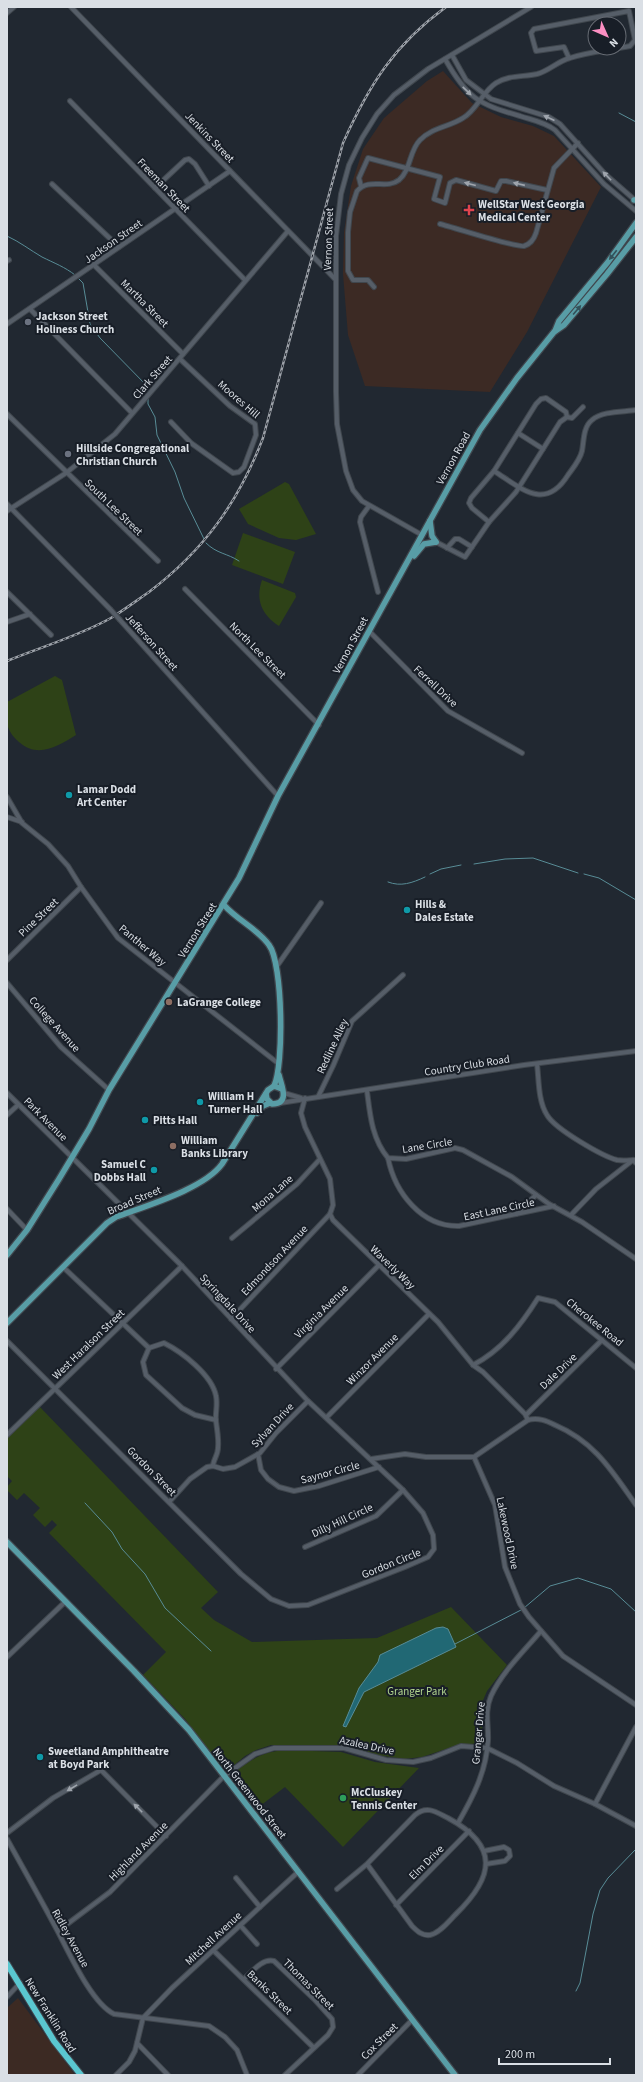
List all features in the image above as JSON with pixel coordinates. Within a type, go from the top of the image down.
[{"type":"highway","name":"New Franklin Road","points":[[7,1964],[54,2041],[81,2075]]},
{"type":"main road","name":"Vernon Road","points":[[384,604],[480,430],[517,378],[554,332],[559,321],[608,262],[636,223]]},
{"type":"main road","name":"Vernon Road","points":[[554,332],[564,325],[636,237]]},
{"type":"main road","points":[[404,569],[424,544],[436,542],[432,536],[430,520]]},
{"type":"main road","name":"Vernon Street","points":[[7,1255],[27,1230],[72,1157],[109,1090],[240,878],[278,796],[319,725],[384,604]]},
{"type":"main road","points":[[224,905],[230,913],[266,942],[274,953],[277,966],[280,1029],[278,1073],[274,1086],[268,1090],[266,1094],[270,1103],[280,1103],[284,1097],[278,1073]]},
{"type":"main road","points":[[274,1086],[283,1091]]},
{"type":"main road","name":"Broad Street","points":[[7,1323],[107,1223],[116,1217],[194,1186],[209,1178],[222,1164],[266,1094]]},
{"type":"main road","name":"Broad Street","points":[[252,1118],[263,1106],[270,1103]]},
{"type":"main road","name":"North Greenwood Street","points":[[8,1546],[159,1697],[189,1730],[455,2075]]},
{"type":"street","points":[[7,13],[14,7]]},
{"type":"street","name":"Jenkins Street","points":[[71,7],[336,280]]},
{"type":"street","name":"Vernon Street","points":[[422,535],[368,506],[358,498],[350,486],[338,424],[336,236],[339,204],[346,175],[357,147],[371,122],[394,95],[414,78],[531,7]]},
{"type":"street","points":[[374,287],[368,280],[353,280],[348,270],[350,212],[354,196],[362,186],[372,183],[394,183],[401,178],[407,168],[412,151],[420,141],[434,130],[470,114],[484,94],[493,85],[502,80],[543,73],[569,58],[630,46],[635,40],[629,11],[534,29],[531,33],[536,51],[564,47],[569,58]]},
{"type":"street","points":[[452,55],[466,80],[484,94],[501,103],[549,117],[564,128],[612,181],[635,201]]},
{"type":"street","points":[[445,59],[462,86],[479,101],[494,109],[548,125],[558,133],[604,184],[636,211]]},
{"type":"street","name":"Freeman Street","points":[[70,101],[245,280]]},
{"type":"street","points":[[440,224],[523,246],[534,239],[554,168],[578,143]]},
{"type":"street","points":[[362,186],[359,178],[368,158],[440,177],[434,199],[445,203],[450,183],[456,180],[496,191],[501,181],[547,190]]},
{"type":"street","points":[[155,188],[185,160],[189,159],[195,164],[209,186]]},
{"type":"street","name":"Jackson Street","points":[[7,324],[230,171]]},
{"type":"street","points":[[52,184],[119,247]]},
{"type":"street","name":"Clark Street","points":[[7,511],[66,473],[102,446],[180,359],[245,280],[288,231]]},
{"type":"street","name":"Martha Street","points":[[94,265],[183,354]]},
{"type":"street","points":[[30,309],[132,414]]},
{"type":"street","name":"Moores Hill","points":[[171,422],[191,443],[233,473],[239,472],[244,467],[256,435],[257,428],[253,421],[230,406],[180,359]]},
{"type":"street","points":[[489,522],[472,508],[469,503],[471,498],[494,471],[541,399],[546,398],[566,412],[567,417]]},
{"type":"street","points":[[436,542],[465,557],[489,522],[519,486],[560,422],[567,417],[572,418],[582,407]]},
{"type":"street","points":[[494,471],[519,486],[539,495],[550,494],[562,486],[580,457],[586,426],[590,420],[601,415],[636,410]]},
{"type":"street","name":"South Lee Street","points":[[7,414],[158,561]]},
{"type":"street","points":[[518,433],[543,449]]},
{"type":"street","name":"Jefferson Street","points":[[7,504],[110,609],[278,796]]},
{"type":"street","points":[[368,506],[361,517],[360,522],[378,592]]},
{"type":"street","points":[[447,548],[455,539],[459,539],[472,547]]},
{"type":"street","name":"North Lee Street","points":[[185,589],[319,725]]},
{"type":"street","points":[[7,592],[51,635]]},
{"type":"street","points":[[7,622],[30,614]]},
{"type":"street","name":"Ferrell Drive","points":[[369,631],[448,711],[522,753]]},
{"type":"street","name":"Panther Way","points":[[7,799],[22,823],[55,851],[74,873],[81,887],[118,938],[279,1064]]},
{"type":"street","points":[[7,817],[22,823]]},
{"type":"street","name":"Pine Street","points":[[7,960],[81,887]]},
{"type":"street","points":[[277,966],[321,903]]},
{"type":"street","name":"Redline Alley","points":[[318,1097],[352,1021],[403,975]]},
{"type":"street","name":"College Avenue","points":[[7,983],[61,1047],[109,1090]]},
{"type":"street","name":"Country Club Road","points":[[280,1103],[303,1098],[636,1051]]},
{"type":"street","points":[[537,1064],[542,1105],[548,1117],[572,1136],[599,1152],[618,1160],[635,1161]]},
{"type":"street","name":"Lane Circle","points":[[367,1090],[370,1119],[379,1147],[388,1158],[406,1159],[455,1148],[463,1150],[506,1173],[536,1195],[571,1215],[636,1259]]},
{"type":"street","name":"Country Club Road","points":[[283,1091],[303,1098]]},
{"type":"street","name":"Park Avenue","points":[[7,1093],[72,1157]]},
{"type":"street","points":[[303,1098],[302,1117],[330,1179],[333,1205],[330,1214]]},
{"type":"street","points":[[7,1115],[18,1105]]},
{"type":"street","name":"Springdale Drive","points":[[72,1157],[182,1266],[276,1369],[371,1460]]},
{"type":"street","name":"East Lane Circle","points":[[388,1158],[394,1179],[404,1196],[421,1213],[434,1223],[448,1226],[460,1226],[554,1206]]},
{"type":"street","name":"Mona Lane","points":[[232,1238],[297,1184],[320,1159]]},
{"type":"street","points":[[571,1215],[596,1189],[635,1161]]},
{"type":"street","points":[[514,1215],[536,1195]]},
{"type":"street","points":[[7,1209],[27,1230]]},
{"type":"street","name":"Waverly Way","points":[[330,1214],[333,1220],[378,1266],[445,1330],[473,1365],[483,1372],[526,1415],[528,1420]]},
{"type":"street","name":"Edmondson Avenue","points":[[231,1319],[330,1214]]},
{"type":"street","name":"West Haralson Street","points":[[7,1435],[121,1323],[182,1266]]},
{"type":"street","name":"Virginia Avenue","points":[[276,1369],[378,1266]]},
{"type":"street","points":[[63,1267],[148,1348]]},
{"type":"street","name":"Cherokee Road","points":[[473,1365],[499,1349],[538,1298],[555,1302],[636,1368]]},
{"type":"street","name":"Winzor Avenue","points":[[327,1417],[429,1314]]},
{"type":"street","name":"Dale Drive","points":[[526,1415],[602,1340]]},
{"type":"street","name":"Gordon Street","points":[[7,1341],[170,1501],[241,1574],[271,1599],[289,1606]]},
{"type":"street","points":[[148,1348],[164,1343],[174,1347],[208,1378],[217,1398],[216,1420],[218,1450],[213,1466]]},
{"type":"street","points":[[148,1348],[143,1362],[146,1375],[182,1408],[195,1415],[216,1420]]},
{"type":"street","name":"Sylvan Drive","points":[[170,1501],[198,1472],[213,1466],[224,1468],[235,1467],[258,1454],[308,1401]]},
{"type":"street","points":[[371,1460],[405,1454],[426,1457],[474,1457],[528,1420],[539,1419],[580,1438],[592,1447],[613,1471],[636,1505]]},
{"type":"street","name":"Saynor Circle","points":[[258,1454],[261,1470],[268,1479],[279,1487],[294,1491],[319,1486],[379,1467]]},
{"type":"street","name":"Lakewood Drive","points":[[474,1457],[495,1505],[505,1567],[515,1594],[529,1617],[563,1656],[577,1667],[636,1705]]},
{"type":"street","name":"Gordon Circle","points":[[289,1606],[308,1605],[428,1557],[434,1549],[433,1535],[423,1514],[403,1490],[371,1460]]},
{"type":"street","name":"Dilly Hill Circle","points":[[305,1547],[376,1516],[403,1490]]},
{"type":"street","points":[[8,1655],[65,1602]]},
{"type":"street","name":"Granger Drive","points":[[458,1823],[483,1772],[487,1748],[487,1716],[490,1698],[506,1674],[541,1631]]},
{"type":"street","points":[[595,1804],[636,1727]]},
{"type":"street","name":"Azalea Drive","points":[[224,1776],[254,1754],[274,1748],[344,1748],[386,1760],[413,1762],[432,1758],[461,1746],[487,1748],[517,1763],[554,1786],[595,1804],[636,1826]]},
{"type":"street","points":[[7,1833],[53,1798],[101,1770],[166,1836]]},
{"type":"street","name":"Highland Avenue","points":[[58,1932],[110,1892],[224,1776]]},
{"type":"street","points":[[337,1889],[367,1864],[421,1811],[434,1810],[458,1823],[469,1831],[479,1842],[484,1852],[486,1864],[483,1881],[476,1893],[446,1924],[433,1934],[426,1935],[418,1932],[396,1905],[367,1864]]},
{"type":"street","name":"Elm Drive","points":[[396,1905],[469,1831]]},
{"type":"street","name":"Ridley Avenue","points":[[7,1839],[84,1979],[105,2008],[114,2014],[197,2024],[212,2028],[225,2037],[237,2050],[247,2075]]},
{"type":"street","points":[[484,1852],[504,1847],[509,1850],[510,1856],[505,1861],[486,1864]]},
{"type":"street","name":"Mitchell Avenue","points":[[142,2018],[298,1872]]},
{"type":"street","points":[[236,1878],[260,1907]]},
{"type":"street","points":[[240,1925],[257,1944]]},
{"type":"street","name":"Banks Street","points":[[213,1950],[313,2047]]},
{"type":"street","name":"Thomas Street","points":[[244,1979],[259,1965],[272,1960],[309,1994],[332,2020],[334,2027],[328,2035],[313,2047]]},
{"type":"street","points":[[7,1997],[20,1983]]},
{"type":"street","points":[[116,2075],[132,2058],[137,2043],[142,2018]]},
{"type":"street","name":"Cox Street","points":[[358,2075],[412,2020]]},
{"type":"street","points":[[137,2043],[168,2075]]},
{"type":"street","points":[[285,2075],[313,2047]]},
{"type":"shaded area","name":"WellStar West Georgia Medical Center","points":[[443,71],[472,103],[501,117],[533,126],[554,136],[601,187],[527,332],[490,392],[365,386],[348,335],[343,274],[344,232],[351,186],[363,149],[384,118],[427,81]]},
{"type":"shaded area","points":[[18,1998],[75,2075],[7,2075],[7,2008]]},
{"type":"green space","points":[[285,482],[289,484],[316,534],[296,540],[279,538],[248,524],[239,509]]},
{"type":"green space","points":[[243,533],[295,552],[283,584],[232,565]]},
{"type":"green space","points":[[262,580],[295,593],[296,597],[279,626],[264,612],[259,594]]},
{"type":"green space","points":[[55,676],[62,680],[76,735],[55,747],[33,750],[19,742],[10,731],[7,724],[7,702]]},
{"type":"green space","name":"Granger Park","points":[[39,1406],[218,1592],[201,1608],[214,1620],[252,1642],[377,1638],[451,1607],[507,1665],[487,1691],[481,1705],[483,1743],[458,1745],[422,1757],[404,1759],[377,1755],[346,1745],[271,1745],[256,1750],[245,1756],[226,1772],[185,1719],[143,1675],[166,1652],[49,1533],[57,1525],[52,1520],[45,1527],[33,1515],[40,1508],[24,1493],[17,1500],[7,1490],[7,1487],[12,1481],[7,1476],[7,1438]]},
{"type":"green space","name":"McCluskey Tennis Center","points":[[283,1750],[341,1752],[375,1762],[419,1768],[343,1847],[285,1787],[256,1809],[231,1775],[255,1758],[267,1753]]},
{"type":"water","points":[[443,1627],[448,1629],[456,1647],[364,1692],[346,1727],[343,1726],[359,1688],[378,1662],[380,1655],[436,1628]]},
{"type":"waterway","points":[[619,113],[636,122]]},
{"type":"waterway","points":[[7,236],[75,275]]},
{"type":"waterway","points":[[79,279],[83,283],[90,324],[100,338],[148,387],[148,391]]},
{"type":"waterway","points":[[148,399],[148,404],[155,417],[157,435],[175,472],[184,498],[204,539]]},
{"type":"waterway","points":[[206,543],[210,547],[239,561]]},
{"type":"waterway","points":[[474,864],[505,859],[533,858],[578,873]]},
{"type":"waterway","points":[[430,874],[441,869],[461,865]]},
{"type":"waterway","points":[[584,874],[599,878],[636,900]]},
{"type":"waterway","points":[[388,882],[406,884],[425,877]]},
{"type":"waterway","points":[[85,1503],[112,1532],[122,1549],[145,1574],[165,1608],[211,1651]]},
{"type":"waterway","points":[[524,1608],[550,1586],[578,1578],[611,1589],[636,1612]]},
{"type":"waterway","points":[[455,1644],[521,1610]]},
{"type":"waterway","points":[[576,1991],[580,1983],[593,1914],[600,1890],[608,1878],[636,1849]]},
{"type":"railway","points":[[7,661],[60,641],[111,618],[149,592],[169,576],[203,542],[217,524],[242,484],[263,438],[343,143],[373,84],[397,51],[428,21],[446,7]]},
{"type":"place","name":"WellStar West Georgia Medical Center","points":[[469,210]]},
{"type":"place","name":"Jackson Street Holiness Church","points":[[28,322]]},
{"type":"place","name":"Hillside Congregational Christian Church","points":[[68,454]]},
{"type":"place","name":"Lamar Dodd Art Center","points":[[69,795]]},
{"type":"place","name":"Hills & Dales Estate","points":[[407,910]]},
{"type":"place","name":"LaGrange College","points":[[169,1002]]},
{"type":"place","name":"William H Turner Hall","points":[[200,1102]]},
{"type":"place","name":"Pitts Hall","points":[[145,1120]]},
{"type":"place","name":"William Banks Library","points":[[173,1146]]},
{"type":"place","name":"Samuel C Dobbs Hall","points":[[154,1170]]},
{"type":"place","name":"Sweetland Amphitheatre at Boyd Park","points":[[40,1757]]},
{"type":"place","name":"McCluskey Tennis Center","points":[[343,1798]]}]
